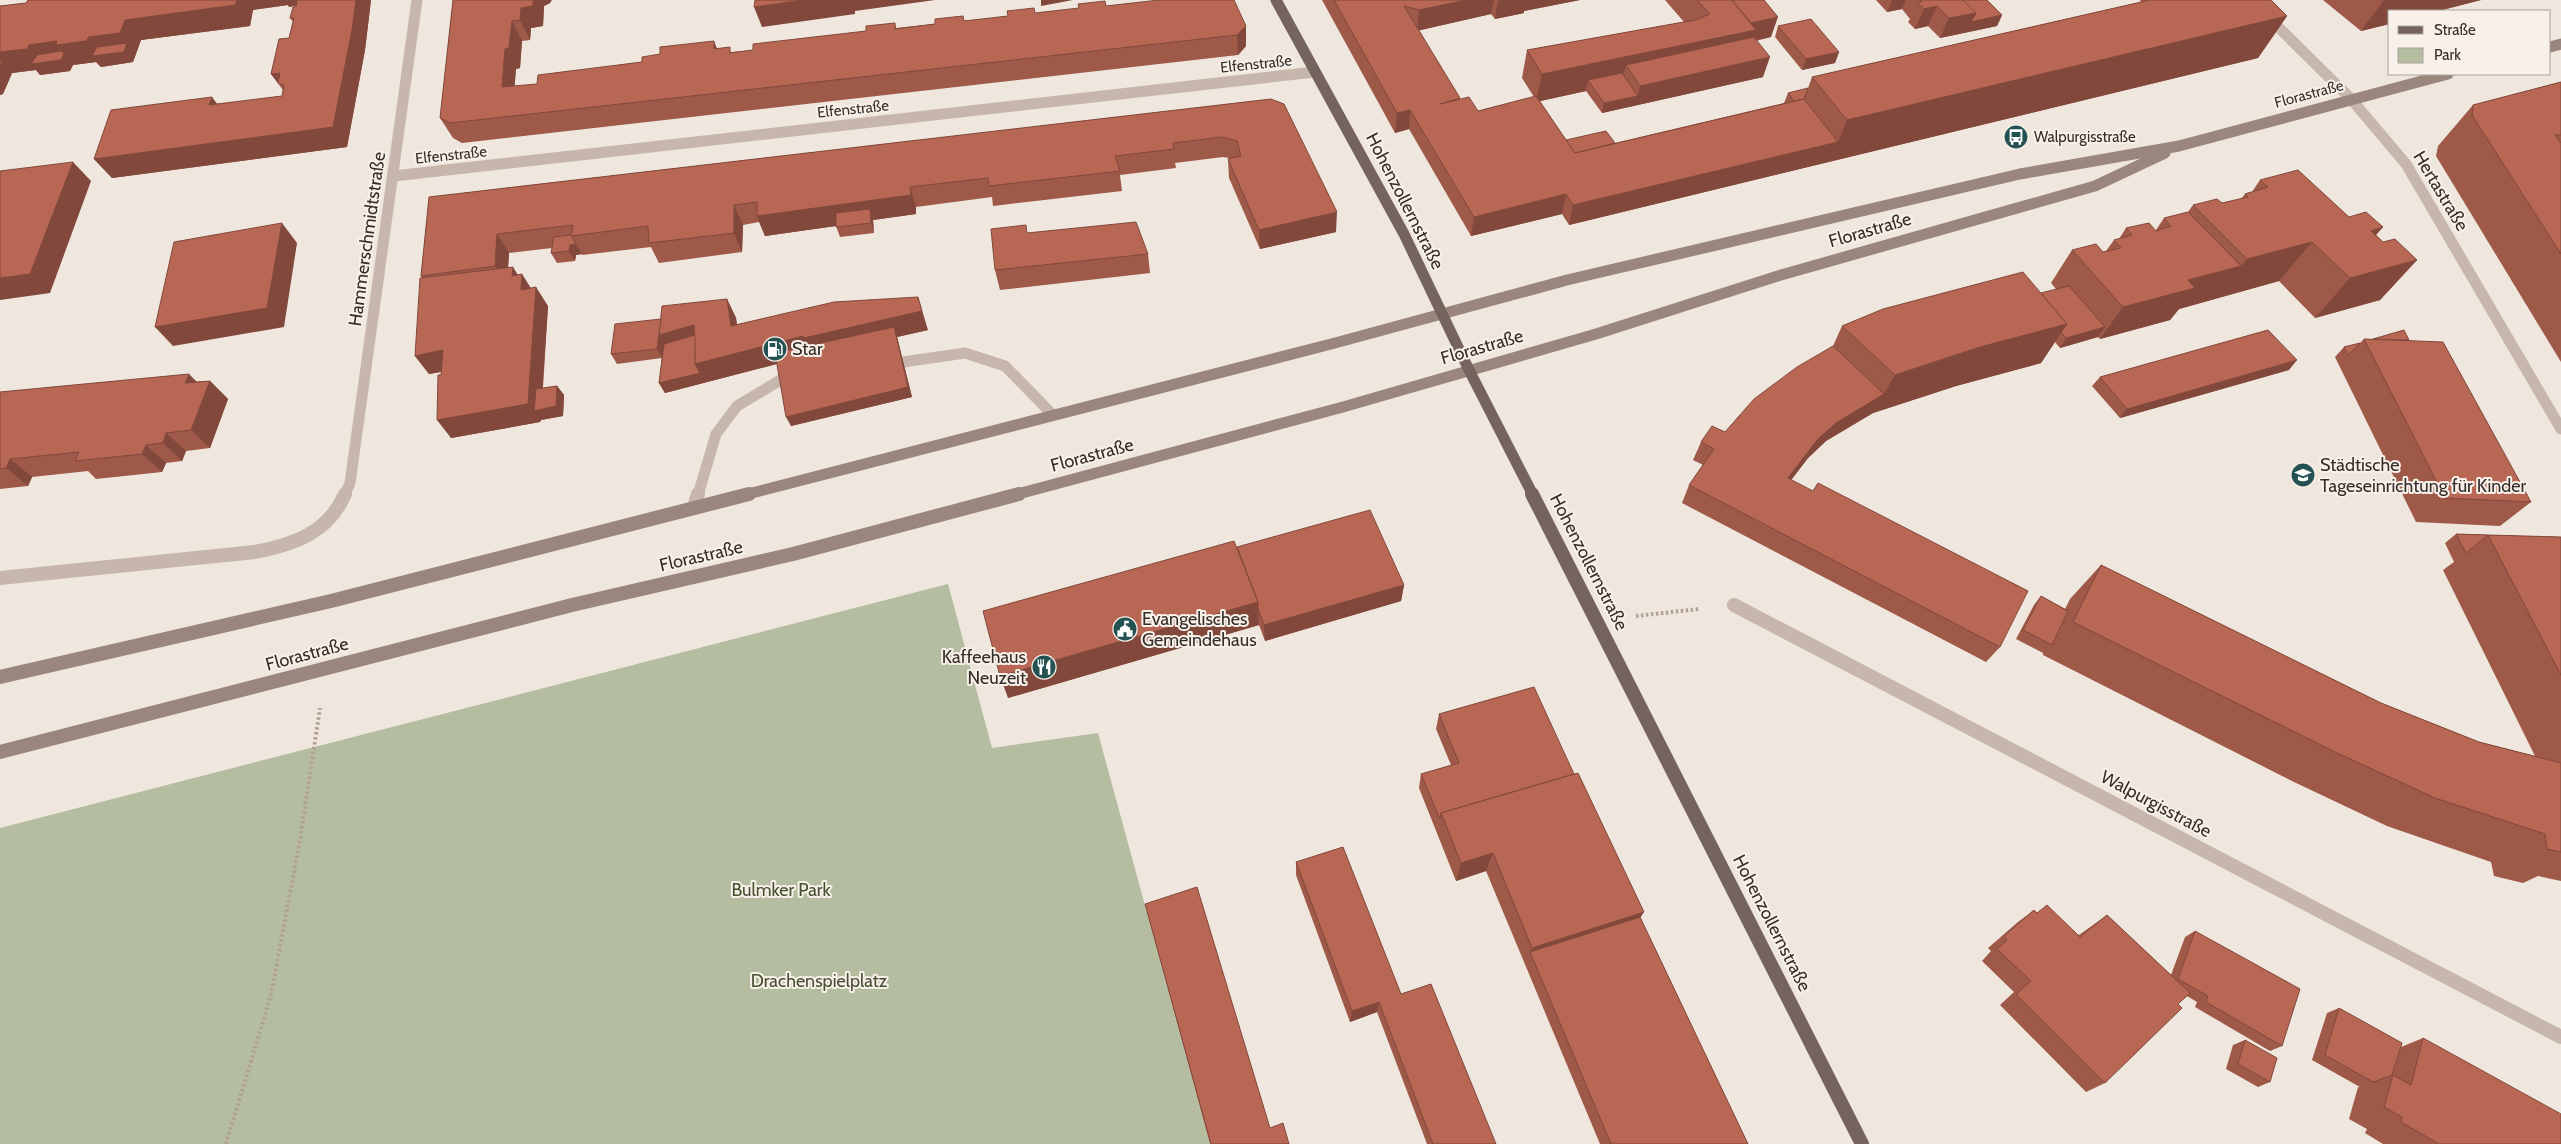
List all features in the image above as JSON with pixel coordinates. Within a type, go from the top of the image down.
[{"type":"main road","name":"Hohenzollernstraße","points":[[1276,0],[1404,234],[1469,370],[1598,620],[1862,1144]]},
{"type":"main road","name":"Florastraße","points":[[0,677],[331,601],[1567,280],[2020,174],[2179,146],[2444,75]]},
{"type":"main road","name":"Florastraße","points":[[0,752],[572,605],[792,554],[1333,410],[1596,334],[1781,275],[2095,186],[2179,146]]},
{"type":"street","name":"Hammerschmidtstraße","points":[[0,578],[255,552],[294,544],[317,532],[336,512],[350,483],[417,0]]},
{"type":"street","name":"Hertastraße","points":[[2251,0],[2351,99],[2406,164],[2561,429]]},
{"type":"street","name":"Elfenstraße","points":[[394,176],[1315,72]]},
{"type":"street","points":[[903,362],[965,353],[1005,366],[1053,415]]},
{"type":"street","points":[[694,508],[716,434],[737,406],[782,379]]},
{"type":"street","name":"Walpurgisstraße","points":[[1734,605],[2561,1037]]},
{"type":"path","points":[[1598,620],[1734,605]]},
{"type":"path","points":[[226,1144],[270,995],[300,840],[315,740]]},
{"type":"green space","name":"Bulmker Park","points":[[948,584],[992,748],[1098,733],[1210,1144],[0,1144],[0,828]]},
{"type":"building","points":[[28,0],[237,0],[235,5],[125,20],[120,33],[89,37],[86,41],[56,45],[57,41],[29,45],[27,49],[0,52],[0,6],[26,3]]},
{"type":"building","points":[[297,0],[356,0],[333,127],[94,159],[111,110],[212,97],[209,105],[282,96],[284,85],[278,83],[280,73],[271,74],[279,39],[289,38],[294,18],[290,18],[293,7],[296,7]]},
{"type":"building","points":[[453,0],[533,0],[533,6],[521,8],[520,20],[512,21],[509,48],[505,49],[502,87],[537,84],[538,75],[642,62],[642,57],[660,54],[660,47],[714,41],[714,49],[730,47],[730,53],[753,50],[753,44],[866,31],[866,26],[895,23],[895,29],[935,24],[935,19],[963,16],[964,21],[1008,16],[1007,11],[1034,8],[1035,13],[1079,8],[1078,4],[1105,1],[1106,6],[1159,0],[1234,0],[1246,26],[1237,35],[450,123],[440,118]]},
{"type":"building","points":[[755,0],[803,0],[754,7]]},
{"type":"building","points":[[1334,0],[1467,0],[1419,10],[1404,6],[1460,98],[1440,104],[1469,97],[1478,111],[1536,96],[1575,153],[1804,99],[1838,142],[1573,205],[1566,194],[1474,217],[1410,110],[1397,113]]},
{"type":"building","points":[[1697,0],[1732,0],[1756,30],[1542,74],[1527,50],[1695,20],[1710,14]]},
{"type":"building","points":[[1732,0],[1764,0],[1778,17],[1751,23]]},
{"type":"building","points":[[1920,0],[1963,0],[1976,13],[1949,18],[1937,6],[1924,9],[1917,2],[1922,2]]},
{"type":"building","points":[[1963,0],[1987,0],[2002,15],[1971,22],[1976,13]]},
{"type":"building","points":[[2150,0],[2271,0],[2287,16],[1847,120],[1812,77]]},
{"type":"building","points":[[1811,19],[1839,52],[1806,59],[1778,26]]},
{"type":"building","points":[[1754,37],[1770,57],[1640,86],[1626,65]]},
{"type":"building","points":[[127,43],[124,52],[92,56],[97,47]]},
{"type":"building","points":[[61,51],[64,54],[61,60],[31,64],[37,55]]},
{"type":"building","points":[[1622,73],[1638,96],[1604,103],[1588,80]]},
{"type":"building","points":[[2561,82],[2561,135],[2555,135],[2561,143],[2561,254],[2472,115],[2473,105]]},
{"type":"building","points":[[1808,88],[1804,99],[1794,101],[1788,93]]},
{"type":"building","points":[[1271,99],[1284,104],[1337,212],[1259,230],[1228,159],[1241,156],[1237,141],[1222,137],[1173,143],[1174,149],[1115,156],[1120,171],[989,186],[988,178],[910,187],[911,195],[757,216],[757,202],[734,205],[734,233],[649,243],[648,226],[571,236],[573,225],[497,234],[495,266],[421,276],[429,197]]},
{"type":"building","points":[[1606,131],[1615,143],[1575,153],[1566,140]]},
{"type":"building","points":[[73,162],[30,274],[0,278],[0,171]]},
{"type":"building","points":[[2298,170],[2349,217],[2366,212],[2383,227],[2371,231],[2383,242],[2395,239],[2417,260],[2350,278],[2312,242],[2247,259],[2193,205],[2217,199],[2222,203],[2248,197],[2245,194],[2268,187],[2260,180]]},
{"type":"building","points":[[870,209],[871,223],[836,227],[836,213]]},
{"type":"building","points":[[2188,212],[2241,266],[2188,280],[2195,288],[2123,307],[2072,250],[2096,244],[2103,252],[2121,248],[2114,240],[2132,235],[2126,228],[2149,223],[2156,231],[2171,226],[2164,218]]},
{"type":"building","points":[[1136,222],[1148,254],[995,270],[991,229],[1026,225],[1027,233]]},
{"type":"building","points":[[282,223],[267,308],[155,327],[174,242]]},
{"type":"building","points":[[571,235],[576,244],[570,245],[569,251],[551,253],[554,237]]},
{"type":"building","points":[[513,267],[512,276],[522,274],[521,290],[536,287],[528,404],[437,420],[438,375],[441,375],[443,350],[415,356],[420,278]]},
{"type":"building","points":[[2023,272],[2067,324],[1980,347],[1895,375],[1842,326],[1883,309]]},
{"type":"building","points":[[2069,286],[2105,327],[2066,338],[2061,332],[2067,324],[2041,293]]},
{"type":"building","points":[[918,297],[922,311],[804,338],[803,336],[695,364],[694,325],[659,335],[662,306],[727,299],[731,326],[834,302]]},
{"type":"building","points":[[661,319],[657,349],[611,354],[615,324]]},
{"type":"building","points":[[894,327],[908,387],[786,417],[775,353]]},
{"type":"building","points":[[2268,330],[2297,360],[2127,409],[2100,377]]},
{"type":"building","points":[[2404,330],[2409,340],[2373,339]]},
{"type":"building","points":[[695,335],[695,364],[700,373],[659,383],[664,344]]},
{"type":"building","points":[[2364,339],[2443,342],[2531,502],[2445,498]]},
{"type":"building","points":[[2360,343],[2348,355],[2344,347]]},
{"type":"building","points":[[1833,346],[1884,394],[1836,423],[1817,440],[1788,478],[1813,491],[1818,483],[2028,591],[2000,647],[1689,485],[1714,449],[1701,442],[1712,426],[1725,432],[1754,399],[1797,367]]},
{"type":"building","points":[[189,374],[185,383],[210,381],[191,430],[166,433],[163,443],[146,445],[142,454],[75,461],[79,452],[10,459],[6,468],[0,469],[0,392]]},
{"type":"building","points":[[557,386],[556,406],[534,411],[536,389]]},
{"type":"building","points":[[1370,510],[1404,585],[1264,625],[1258,608],[1258,602],[1237,547]]},
{"type":"building","points":[[2456,534],[2488,535],[2466,553]]},
{"type":"building","points":[[2488,535],[2561,537],[2561,675]]},
{"type":"building","name":"Evangelisches Gemeindehaus","points":[[1234,541],[1258,602],[1000,676],[983,611]]},
{"type":"building","points":[[2101,565],[2381,703],[2479,742],[2561,763],[2561,852],[2547,849],[2545,834],[2435,798],[2337,753],[2073,622]]},
{"type":"building","points":[[2041,596],[2068,611],[2052,645],[2023,630]]},
{"type":"building","points":[[1534,687],[1574,774],[1441,813],[1440,819],[1421,774],[1459,763],[1439,714]]},
{"type":"building","points":[[1578,773],[1644,912],[1532,948],[1493,853],[1461,863],[1441,813]]},
{"type":"building","points":[[1343,847],[1401,994],[1431,984],[1496,1144],[1433,1144],[1379,1002],[1352,1011],[1296,862]]},
{"type":"building","points":[[1197,887],[1270,1128],[1283,1123],[1289,1144],[1211,1144],[1145,904]]},
{"type":"building","points":[[2047,905],[2080,937],[2107,915],[2190,993],[2178,1004],[2182,1008],[2105,1083],[2016,994],[2031,981],[1997,949],[2007,940],[2004,936],[2034,910],[2037,913]]},
{"type":"building","points":[[1640,917],[1748,1144],[1611,1144],[1530,952]]},
{"type":"building","points":[[2195,931],[2300,989],[2282,1046],[2206,1002],[2208,996],[2178,979]]},
{"type":"building","points":[[2339,1008],[2402,1043],[2392,1075],[2373,1082],[2325,1055]]},
{"type":"building","points":[[2423,1038],[2561,1114],[2561,1144],[2439,1144],[2401,1122],[2402,1117],[2384,1107],[2393,1075],[2411,1085]]},
{"type":"building","points":[[2245,1040],[2277,1058],[2270,1082],[2238,1064]]},
{"type":"place","name":"Walpurgisstraße","points":[[2016,137]]},
{"type":"place","name":"Star","points":[[775,349]]},
{"type":"place","name":"Städtische Tageseinrichtung für Kinder","points":[[2303,475]]},
{"type":"place","name":"Evangelisches Gemeindehaus","points":[[1125,629]]},
{"type":"place","name":"Kaffeehaus Neuzeit","points":[[1044,667]]},
{"type":"park label","name":"Drachenspielplatz","points":[[819,981]]}]
